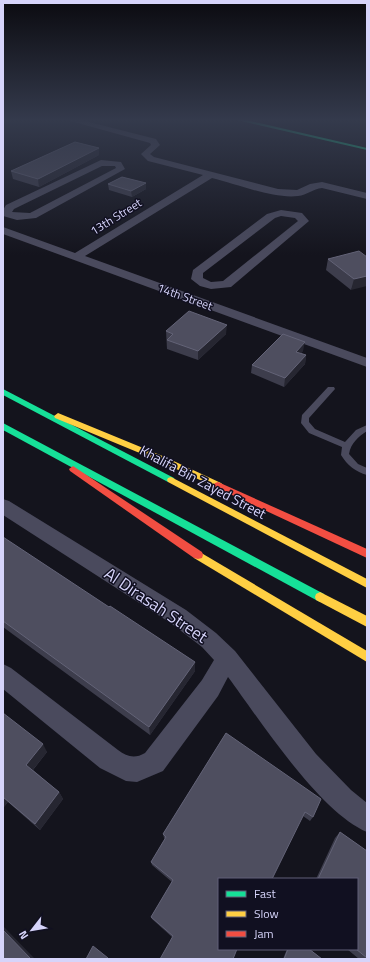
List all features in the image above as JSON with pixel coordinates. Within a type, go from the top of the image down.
[{"type":"main road","name":"Khalifa Bin Zayed Street","points":[[3,392],[367,584]]},
{"type":"main road","name":"Khalifa Bin Zayed Street","points":[[26,404],[156,456],[367,554]]},
{"type":"main road","points":[[3,426],[367,622]]},
{"type":"main road","points":[[51,452],[88,480],[176,540],[367,657]]},
{"type":"street","points":[[97,165],[10,207],[6,212],[7,218],[32,216],[120,171],[122,167],[118,165]]},
{"type":"street","points":[[174,165],[282,193],[298,193],[313,186],[322,185],[367,196]]},
{"type":"street","name":"13th Street","points":[[76,257],[210,175]]},
{"type":"street","points":[[64,181],[86,188]]},
{"type":"street","points":[[277,213],[290,213],[301,217],[303,223],[274,246],[227,284],[221,286],[206,285],[197,279],[197,272],[277,213]]},
{"type":"street","name":"14th Street","points":[[3,230],[367,364]]},
{"type":"street","points":[[244,237],[274,246]]},
{"type":"street","points":[[188,298],[206,285]]},
{"type":"street","name":"Al Dirasah Street","points":[[3,506],[194,627],[210,640],[227,658],[307,763],[342,799],[367,818]]},
{"type":"street","points":[[3,676],[109,759],[120,767],[132,770],[144,768],[154,762],[210,688],[227,658]]},
{"type":"lane","points":[[330,389],[305,418],[305,423],[312,431],[347,446]]},
{"type":"lane","points":[[367,428],[359,432],[347,446],[345,455],[354,466],[367,472]]},
{"type":"building","points":[[24,165],[66,165],[38,179],[11,171]]},
{"type":"building","points":[[122,177],[146,183],[131,191],[108,184]]},
{"type":"building","points":[[359,251],[367,257],[367,276],[354,279],[328,259]]},
{"type":"building","points":[[189,311],[227,325],[198,351],[167,340],[173,334],[166,331]]},
{"type":"building","points":[[283,334],[305,342],[296,352],[306,355],[285,378],[252,365]]},
{"type":"building","points":[[3,537],[195,662],[149,727],[3,621]]},
{"type":"building","points":[[3,713],[43,744],[26,765],[59,792],[35,824],[3,797]]},
{"type":"building","points":[[226,733],[321,799],[313,817],[305,812],[272,878],[218,878],[218,950],[237,950],[233,959],[160,959],[173,936],[151,917],[173,880],[151,862],[166,837],[163,834]]},
{"type":"building","points":[[340,832],[367,851],[367,958],[357,950],[358,878],[318,878]]},
{"type":"building","points":[[3,930],[31,959],[3,959]]},
{"type":"building","points":[[93,946],[108,958],[86,959]]},
{"type":"building","points":[[288,950],[310,950],[322,959],[284,959]]},
{"type":"traffic: fast","points":[[3,392],[171,480]]},
{"type":"traffic: fast","points":[[3,426],[320,597]]},
{"type":"traffic: slow","points":[[58,416],[162,459],[218,485]]},
{"type":"traffic: slow","points":[[171,480],[367,584]]},
{"type":"traffic: slow","points":[[198,555],[367,657]]},
{"type":"traffic: slow","points":[[320,597],[367,622]]},
{"type":"traffic: jam","points":[[73,469],[198,555]]},
{"type":"traffic: jam","points":[[218,485],[367,554]]}]
